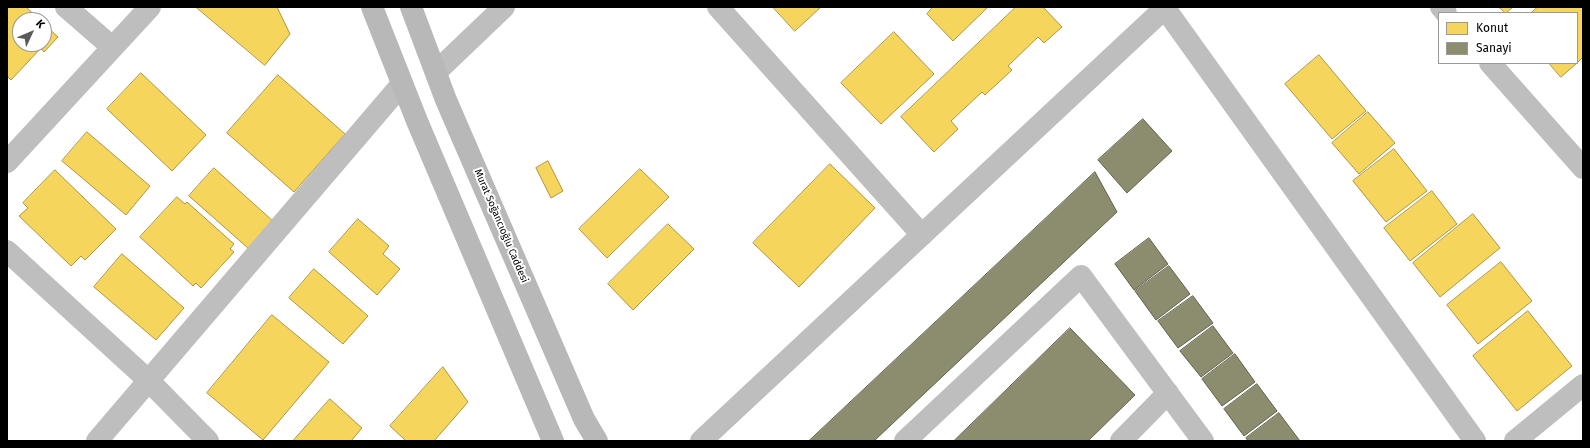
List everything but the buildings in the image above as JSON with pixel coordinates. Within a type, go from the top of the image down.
[{"type":"main road","points":[[372,7],[402,84],[553,441]]},
{"type":"main road","name":"Murat Soğancıoğlu Caddesi","points":[[411,7],[436,72],[584,419],[597,441]]},
{"type":"street","points":[[66,7],[112,46]]},
{"type":"street","points":[[7,162],[112,46],[150,7]]},
{"type":"street","points":[[436,72],[504,7]]},
{"type":"street","points":[[718,7],[922,235]]},
{"type":"street","points":[[701,441],[1165,7],[1475,441]]},
{"type":"street","points":[[1491,64],[1583,168]]},
{"type":"street","points":[[97,441],[402,84]]},
{"type":"street","points":[[7,252],[148,380],[208,441]]},
{"type":"street","points":[[905,441],[1081,276],[1203,441]]},
{"type":"street","points":[[1516,441],[1583,385]]},
{"type":"street","points":[[1121,441],[1168,393]]}]
